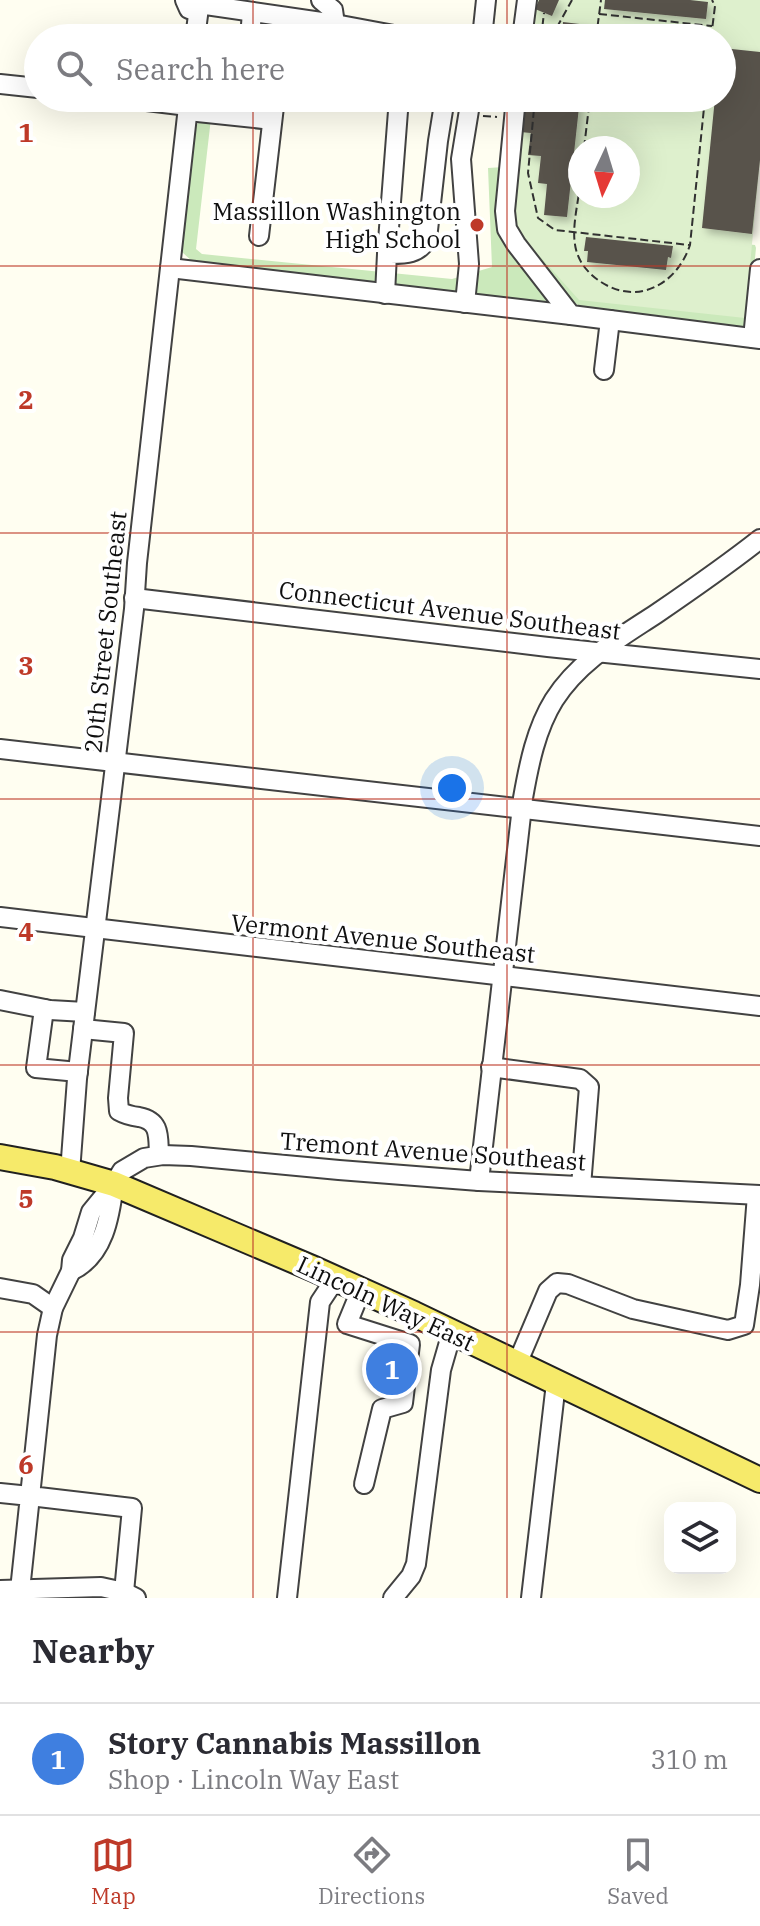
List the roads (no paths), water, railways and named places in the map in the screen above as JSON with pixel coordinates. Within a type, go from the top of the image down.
[{"type":"main road","name":"Lincoln Way East","points":[[0,1157],[114,1184],[336,1278],[760,1480]]},
{"type":"street","points":[[195,4],[335,24],[333,10],[321,0]]},
{"type":"street","points":[[483,24],[486,0]]},
{"type":"street","points":[[524,24],[527,0]]},
{"type":"street","points":[[251,24],[252,12]]},
{"type":"street","points":[[0,84],[24,87]]},
{"type":"street","name":"20th Street Southeast","points":[[70,1172],[78,1072],[187,112]]},
{"type":"street","points":[[227,112],[272,120]]},
{"type":"street","points":[[259,236],[273,112]]},
{"type":"street","points":[[385,294],[398,112]]},
{"type":"street","points":[[387,254],[417,251],[427,239],[443,112]]},
{"type":"street","points":[[465,303],[469,264],[461,159],[468,112]]},
{"type":"street","points":[[515,112],[505,211],[507,229],[571,315]]},
{"type":"street","points":[[170,268],[756,338],[760,269]]},
{"type":"street","points":[[604,370],[610,320]]},
{"type":"street","points":[[479,1181],[521,809],[541,726],[553,701],[576,672],[760,539]]},
{"type":"street","name":"Connecticut Avenue Southeast","points":[[134,598],[760,669]]},
{"type":"street","points":[[0,749],[760,836]]},
{"type":"street","name":"Vermont Avenue Southeast","points":[[0,917],[760,1006]]},
{"type":"street","points":[[0,1000],[44,1009],[124,1033],[119,1111],[153,1123],[158,1134],[159,1155]]},
{"type":"street","points":[[44,1009],[36,1068],[78,1072]]},
{"type":"street","points":[[491,1067],[580,1079],[589,1087],[581,1186]]},
{"type":"street","name":"Tremont Avenue Southeast","points":[[114,1184],[128,1166],[159,1155],[479,1181],[758,1195]]},
{"type":"street","points":[[20,1590],[47,1335],[53,1308],[71,1271],[82,1266],[96,1249],[110,1217],[114,1184]]},
{"type":"street","points":[[517,1364],[548,1291],[557,1283],[568,1284],[633,1309],[728,1330],[744,1325],[758,1195]]},
{"type":"street","points":[[287,1598],[320,1302],[336,1278]]},
{"type":"street","points":[[0,1288],[33,1294],[53,1308]]},
{"type":"street","points":[[361,1290],[347,1324],[410,1344]]},
{"type":"street","points":[[364,1484],[382,1409],[403,1403],[414,1314]]},
{"type":"street","points":[[393,1598],[411,1576],[416,1564],[441,1370],[452,1332]]},
{"type":"street","points":[[531,1598],[556,1383]]},
{"type":"street","points":[[0,1493],[132,1508],[130,1595],[101,1587],[0,1590]]},
{"type":"place","name":"Massillon Washington High School","points":[[477,225]]},
{"type":"place","name":"Story Cannabis Massillon","points":[[392,1369]]}]
